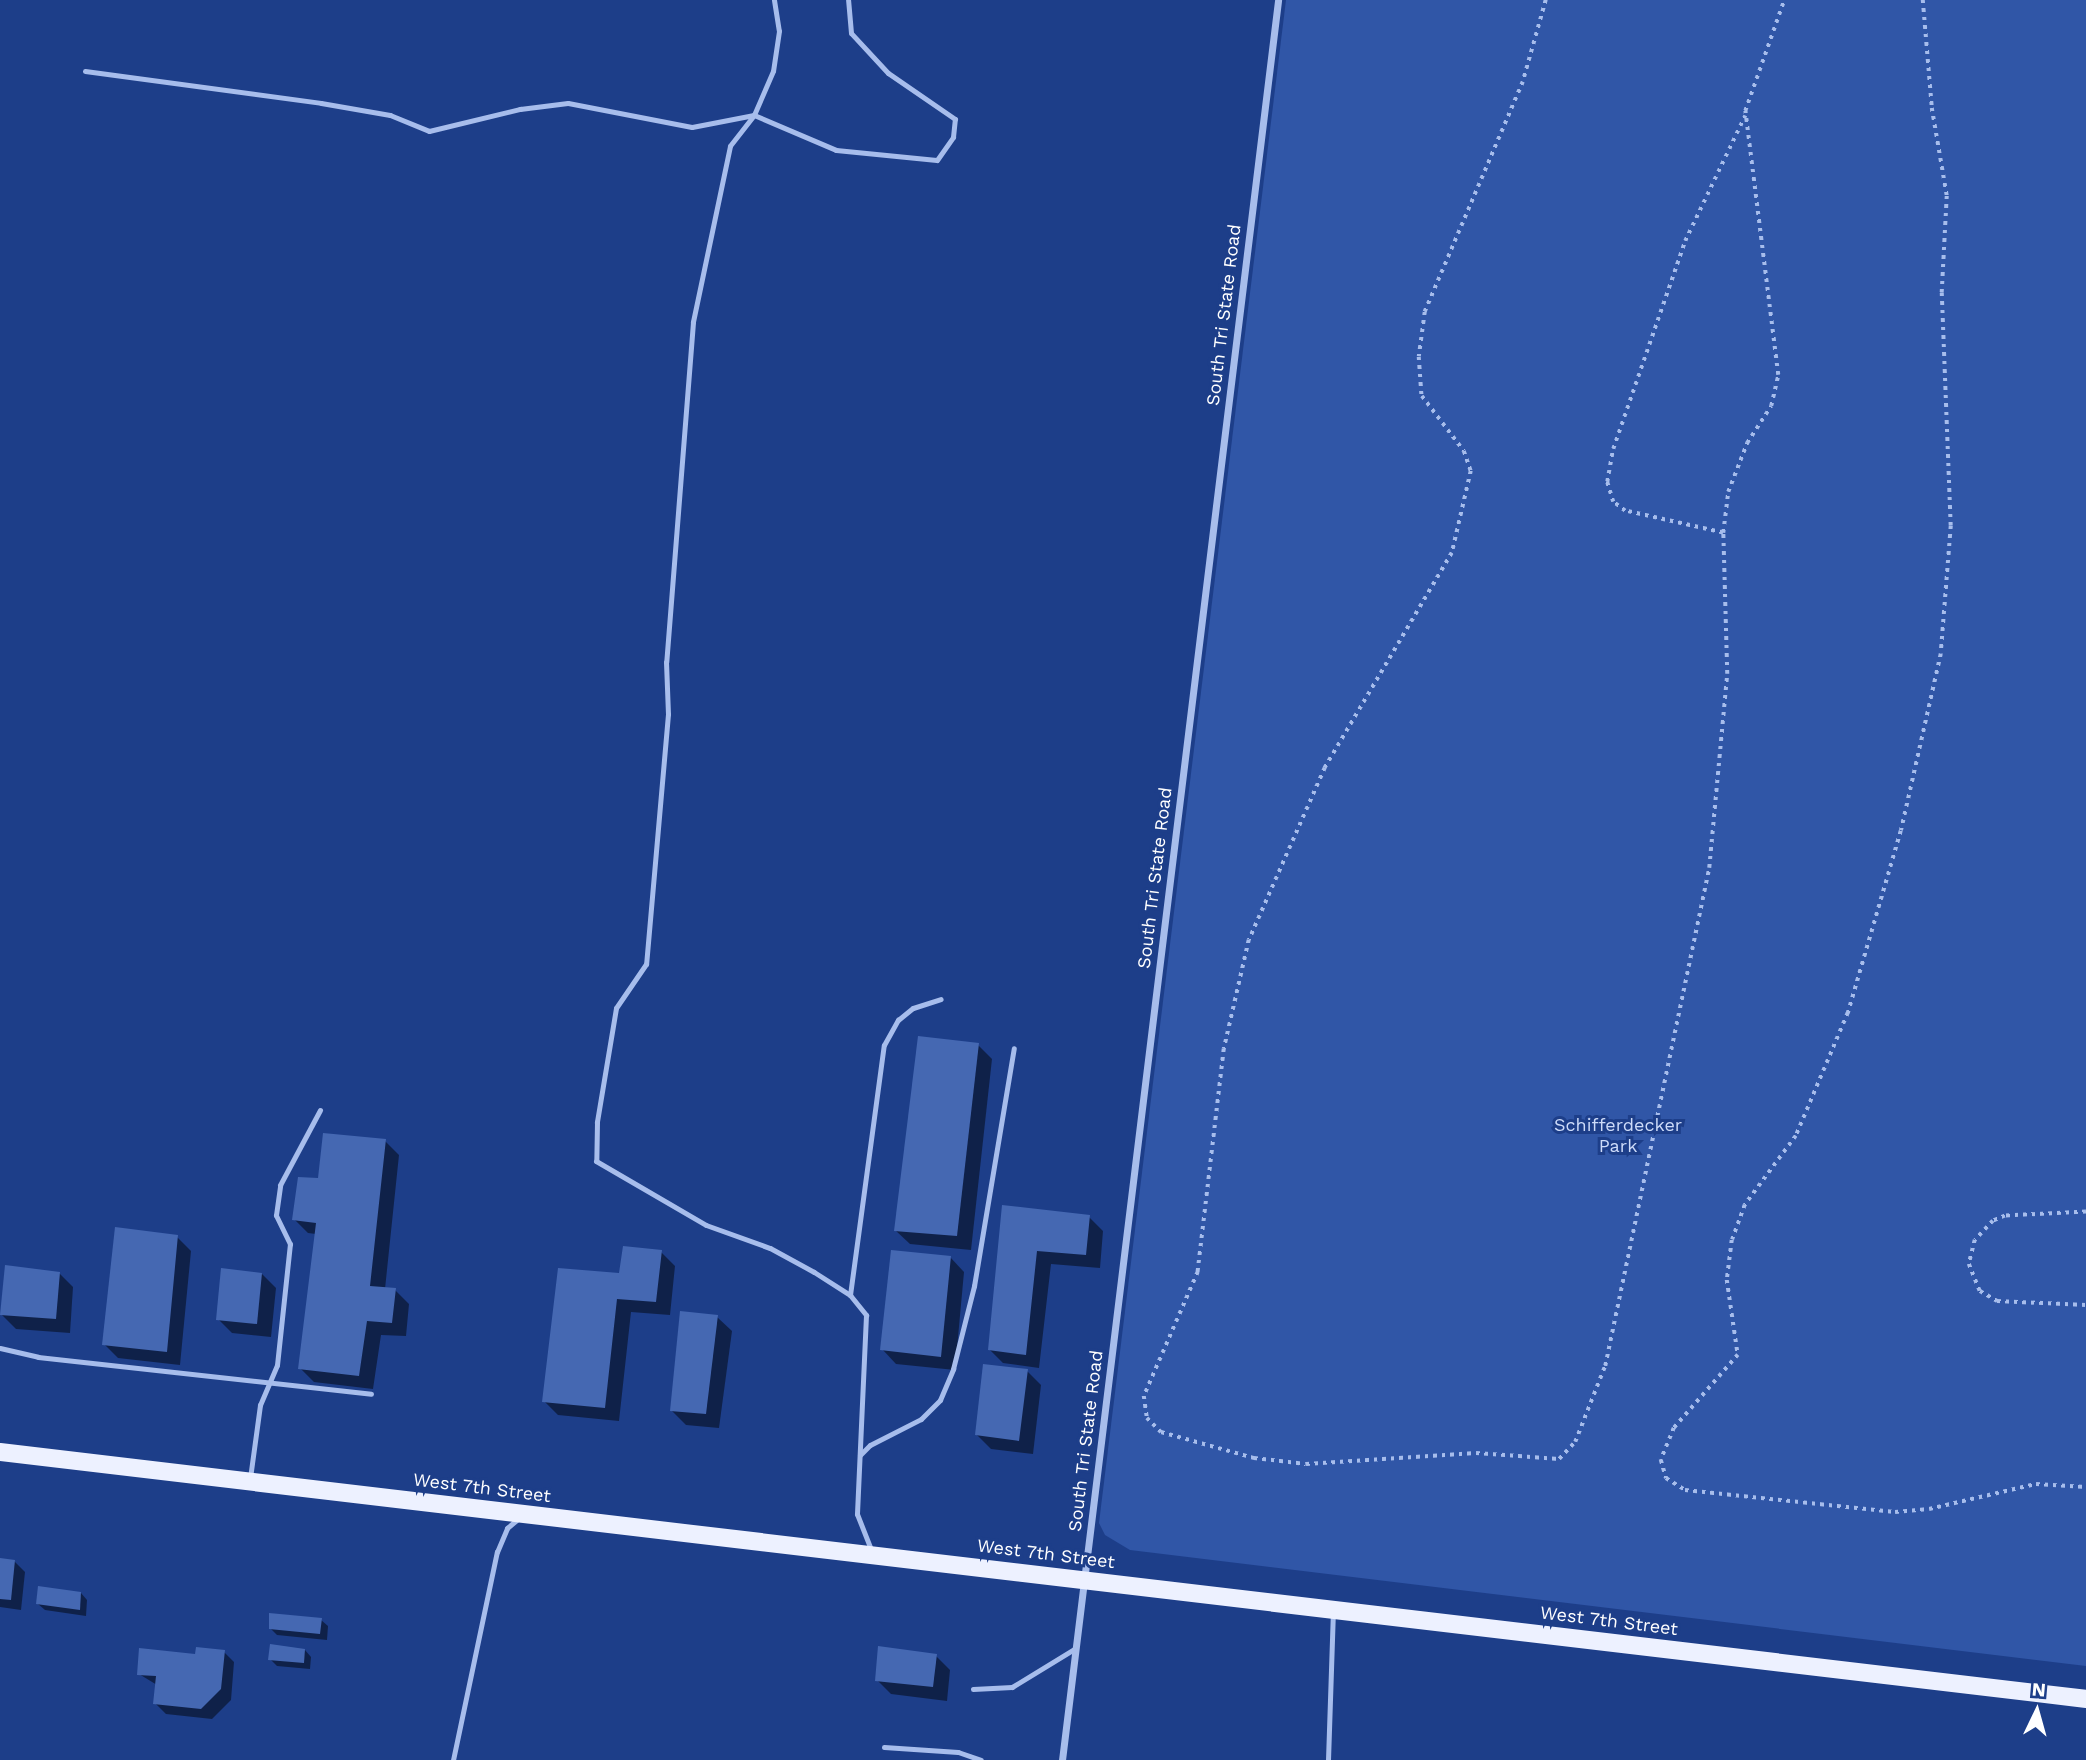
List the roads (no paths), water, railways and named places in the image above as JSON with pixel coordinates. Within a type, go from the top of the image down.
[{"type":"main road","name":"West 7th Street","points":[[0,1452],[2086,1699]]},
{"type":"street","name":"South Tri State Road","points":[[1062,1760],[1278,0]]},
{"type":"lane","points":[[774,0],[779,31],[773,71],[754,115],[730,146],[693,322],[666,662],[668,714],[646,964],[616,1007],[597,1122],[596,1161],[670,1206],[769,1248],[850,1295],[866,1315],[857,1514],[873,1555]]},
{"type":"lane","points":[[85,71],[376,112],[429,131],[520,109],[568,103],[692,127],[754,115],[836,150],[937,160],[953,137],[955,119],[888,73],[851,33],[848,0]]},
{"type":"lane","points":[[850,1295],[884,1045],[898,1020],[913,1008],[941,999]]},
{"type":"lane","points":[[859,1456],[870,1445],[921,1419],[940,1400],[953,1369],[974,1286],[1014,1048]]},
{"type":"lane","points":[[250,1481],[260,1405],[276,1365],[290,1244],[276,1215],[280,1185],[320,1110]]},
{"type":"lane","points":[[0,1348],[38,1357],[371,1394]]},
{"type":"lane","points":[[453,1760],[497,1552],[508,1528],[524,1514]]},
{"type":"lane","points":[[1328,1760],[1333,1609]]},
{"type":"lane","points":[[973,1689],[1012,1687],[1076,1648]]},
{"type":"lane","points":[[884,1747],[958,1752],[981,1760]]},
{"type":"park label","name":"Schifferdecker Park","points":[[1618,1136]]}]
